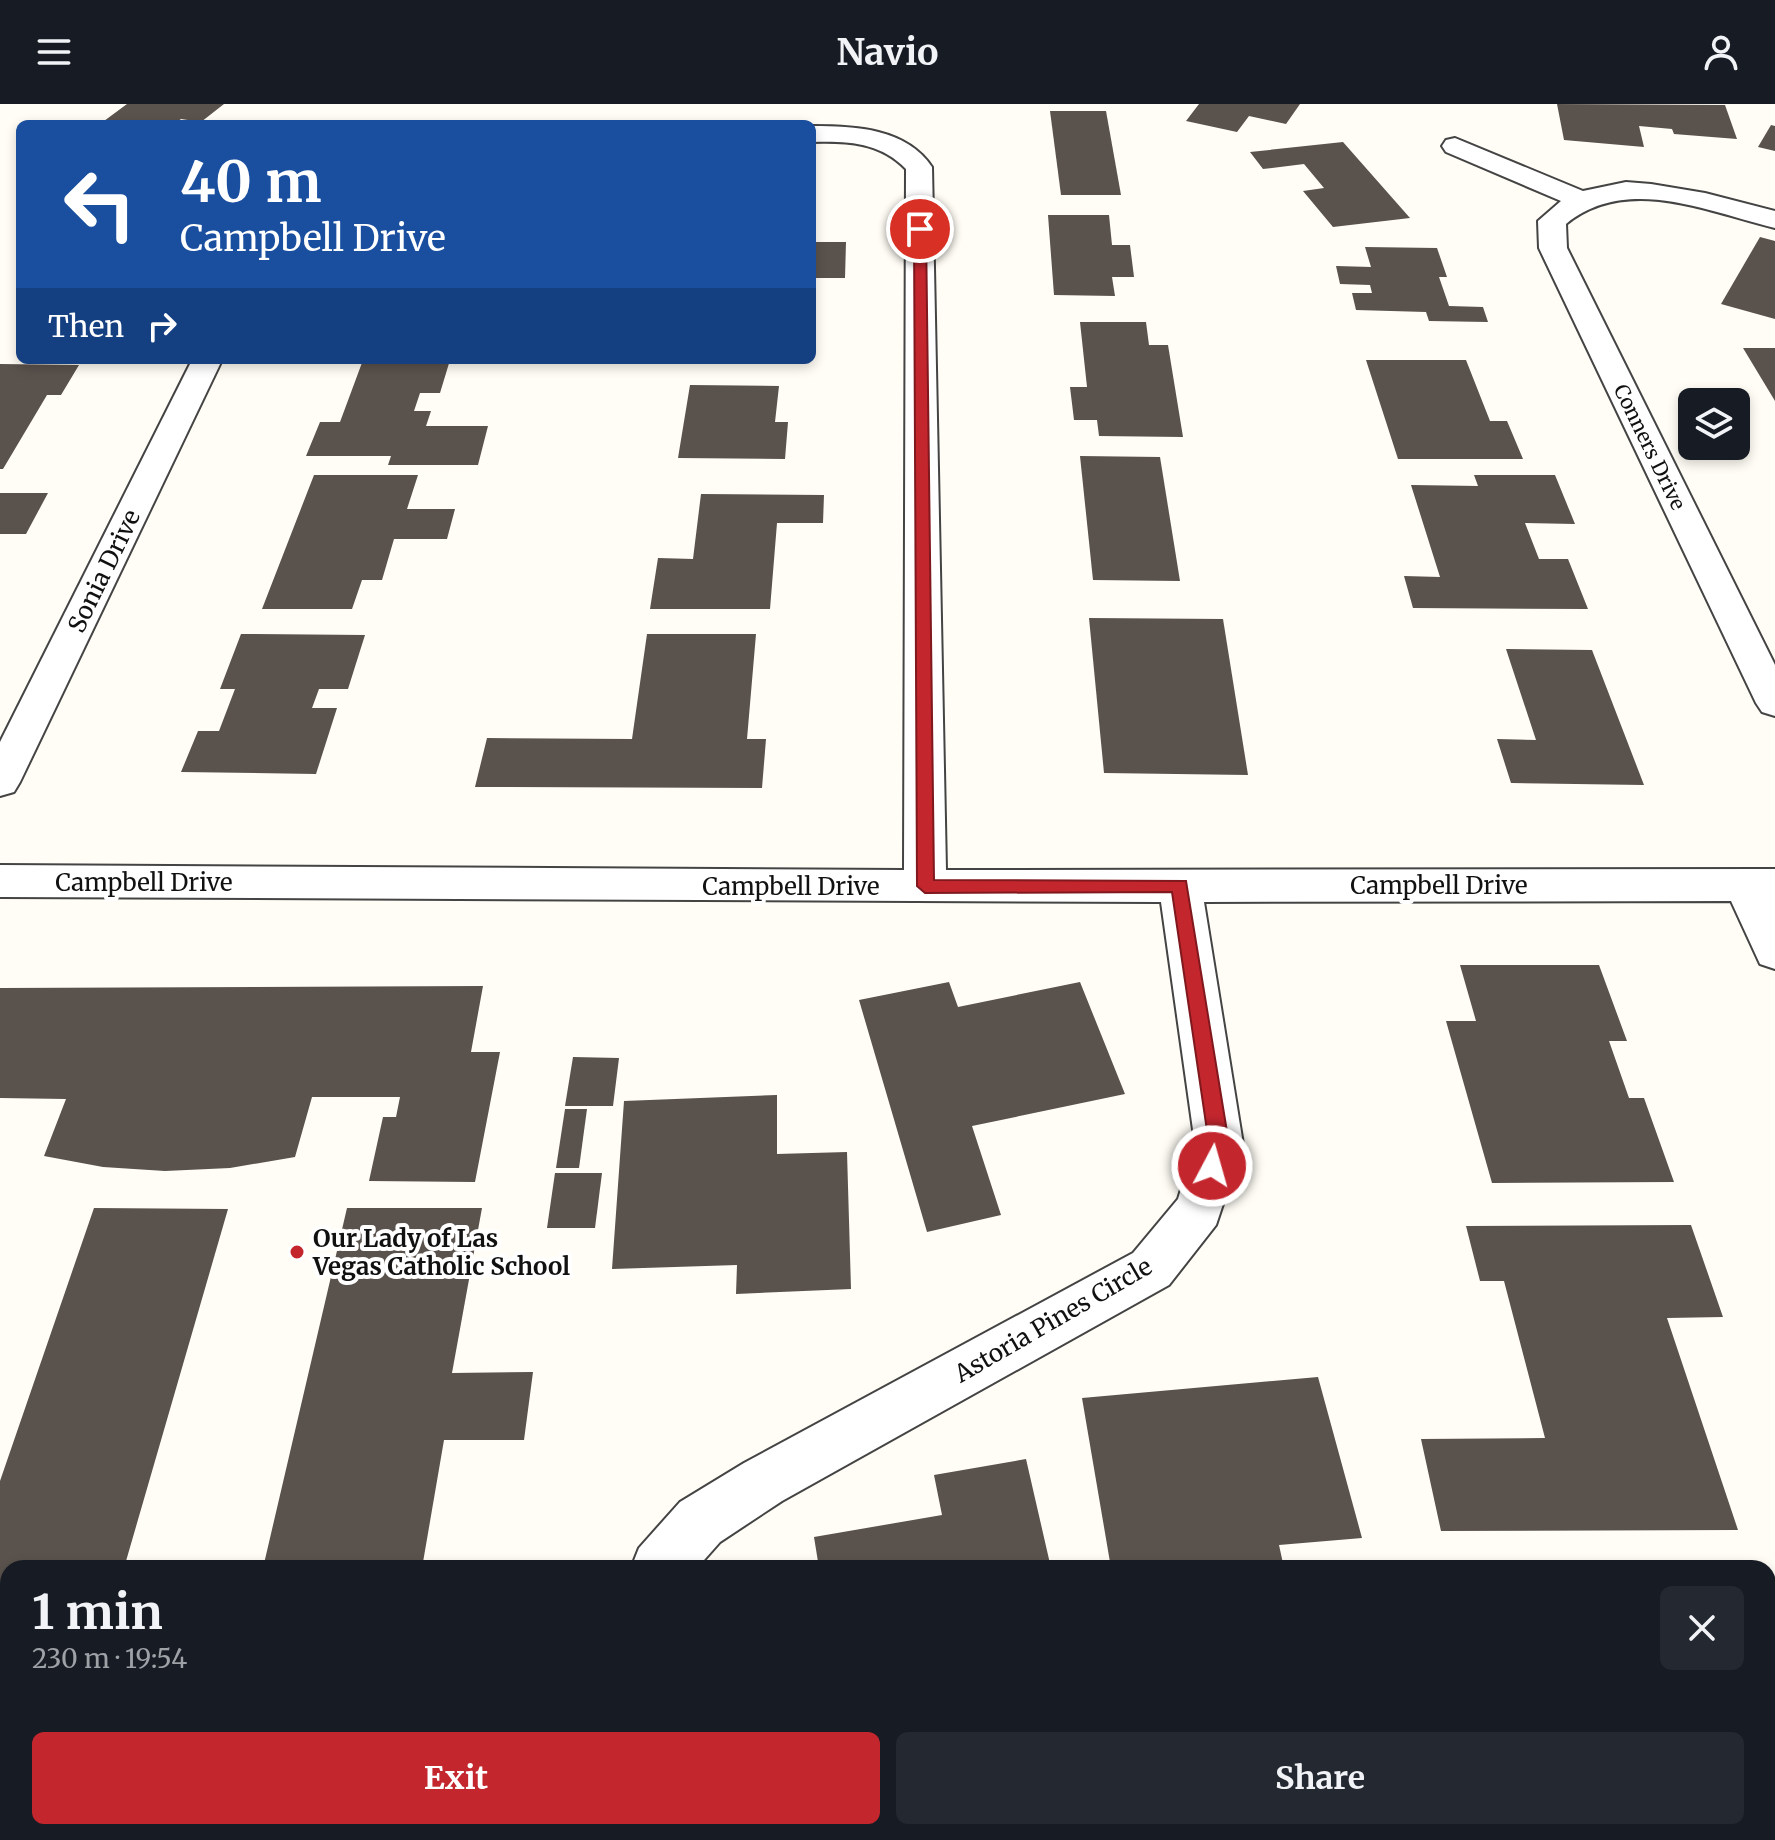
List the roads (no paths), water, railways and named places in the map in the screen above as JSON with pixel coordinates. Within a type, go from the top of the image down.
[{"type":"street","points":[[816,134],[866,135],[892,144],[911,156],[919,167],[925,886]]},
{"type":"street","points":[[1455,146],[1582,200],[1596,195],[1644,191],[1704,200],[1775,220]]},
{"type":"street","name":"Conners Drive","points":[[1582,200],[1552,221],[1553,248],[1775,703]]},
{"type":"street","name":"Sonia Drive","points":[[0,782],[205,364]]},
{"type":"street","name":"Campbell Drive","points":[[0,881],[925,886],[1760,885]]},
{"type":"street","points":[[1760,885],[1775,952]]},
{"type":"street","name":"Astoria Pines Circle","points":[[666,1560],[700,1522],[763,1482],[1151,1269],[1199,1210],[1219,1144],[1180,886]]},
{"type":"place","name":"Our Lady of Las Vegas Catholic School","points":[[297,1252]]}]
